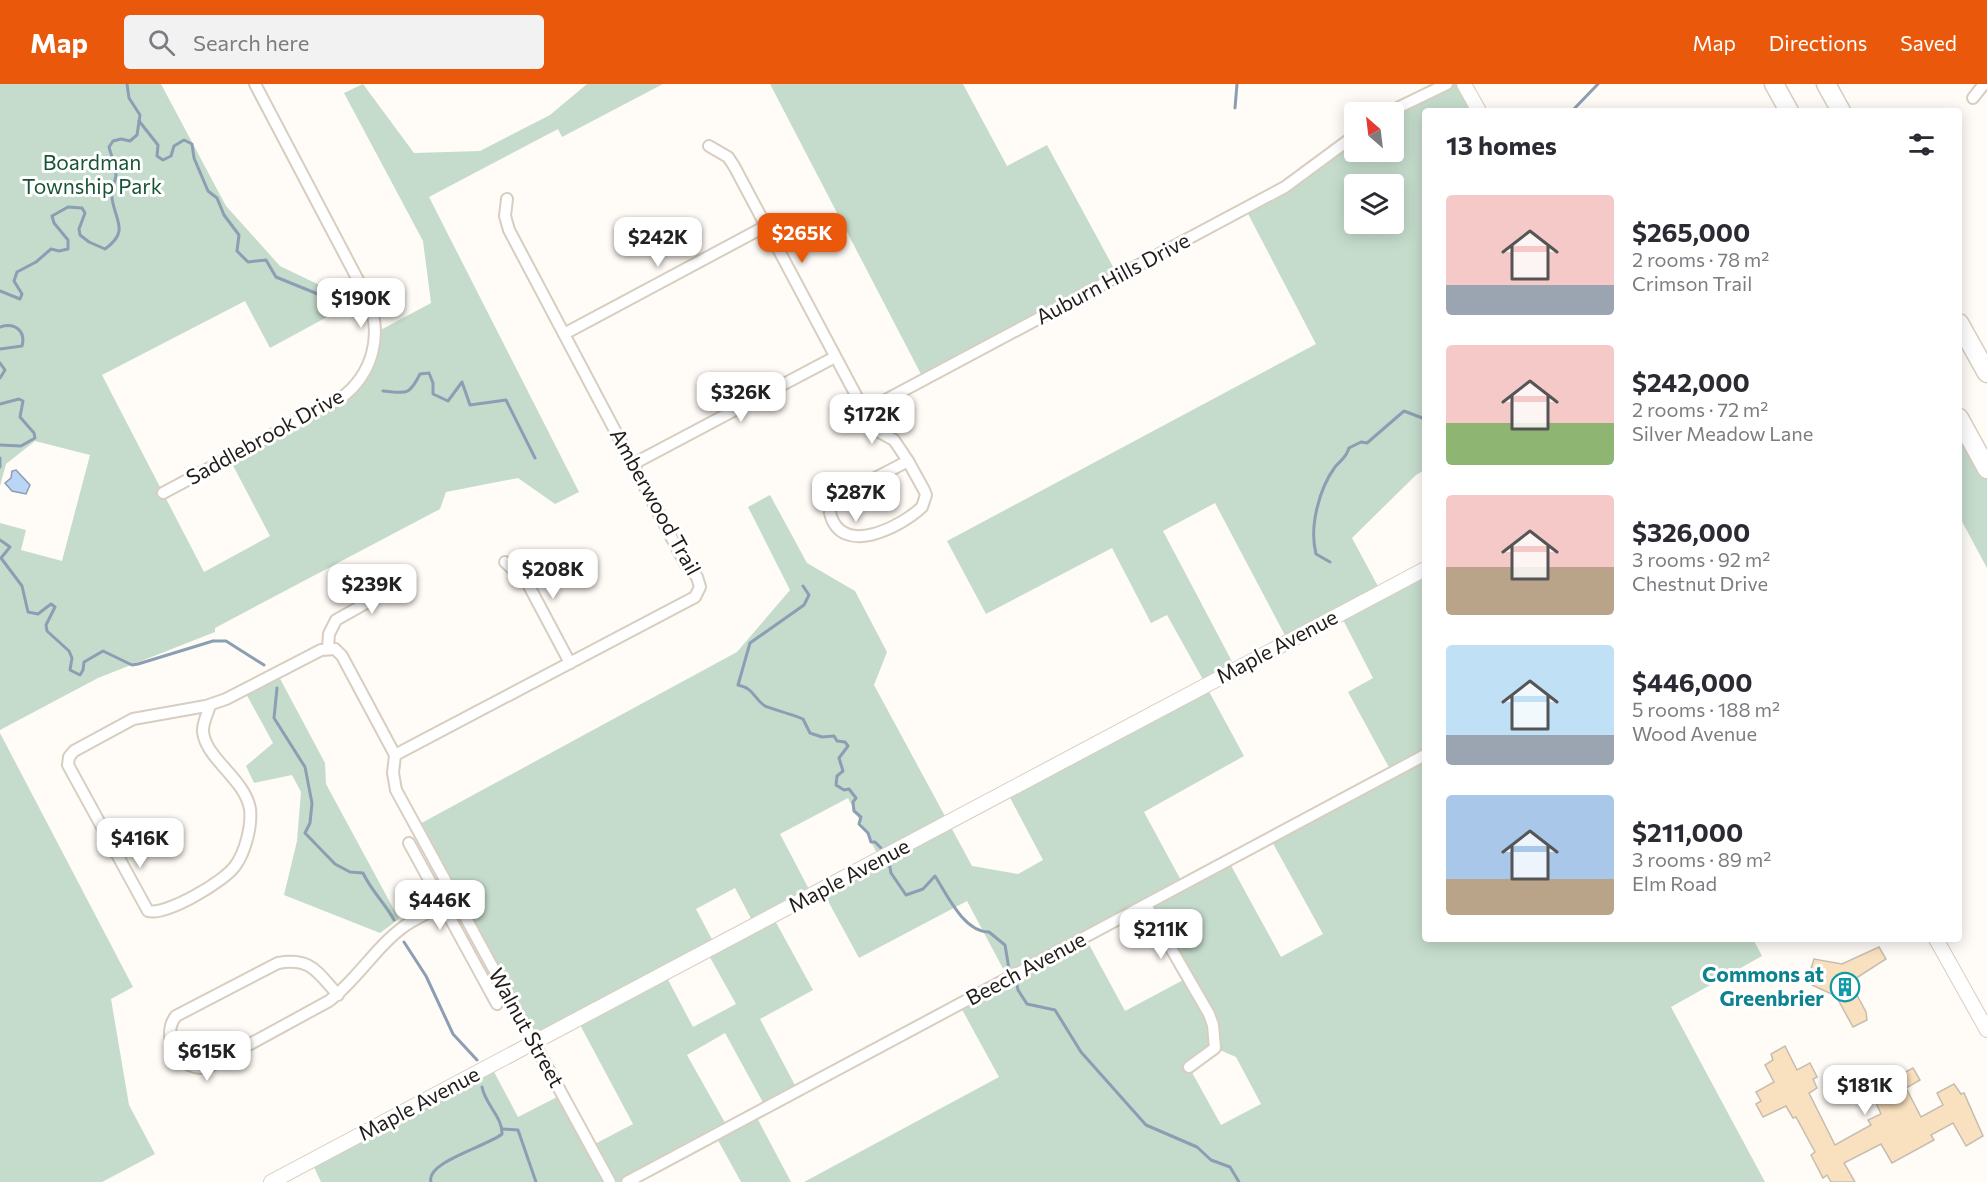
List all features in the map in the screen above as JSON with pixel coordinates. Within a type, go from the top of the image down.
[{"type":"highway","points":[[1774,84],[1787,108]]},
{"type":"highway","points":[[1826,84],[1839,108]]},
{"type":"highway","points":[[1962,328],[1987,373]]},
{"type":"highway","points":[[1962,423],[1987,469]]},
{"type":"street","name":"Saddlebrook Drive","points":[[163,493],[341,398],[361,378],[373,350],[375,323],[368,299],[255,84]]},
{"type":"street","points":[[1404,105],[1447,84]]},
{"type":"street","points":[[1464,84],[1477,108]]},
{"type":"street","points":[[1973,98],[1984,84]]},
{"type":"street","name":"Auburn Hills Drive","points":[[865,411],[1285,187],[1344,143]]},
{"type":"street","points":[[709,146],[728,157],[734,166],[874,429],[894,440],[908,461],[924,490],[925,501],[922,507],[868,537],[850,537],[839,529],[830,513],[835,500],[908,461]]},
{"type":"street","name":"Amberwood Trail","points":[[395,755],[695,597],[699,591],[700,582],[685,563],[509,231],[505,216],[507,200]]},
{"type":"street","points":[[564,334],[766,226]]},
{"type":"street","points":[[633,464],[835,357]]},
{"type":"street","points":[[505,562],[528,584],[570,663]]},
{"type":"street","name":"Maple Avenue","points":[[271,1182],[1422,570]]},
{"type":"street","points":[[210,705],[203,731],[209,748],[243,792],[250,810],[243,851],[236,866],[226,876],[166,910],[148,911],[68,765],[69,757],[74,751],[133,719],[210,705],[239,693],[328,648],[328,634],[336,620],[409,579]]},
{"type":"street","name":"Walnut Street","points":[[328,648],[335,649],[342,656],[395,755],[393,773],[396,790],[610,1182]]},
{"type":"street","name":"Beech Avenue","points":[[627,1182],[1422,757]]},
{"type":"street","points":[[408,843],[497,1004]]},
{"type":"street","points":[[338,995],[311,966],[296,960],[278,963],[176,1016],[170,1024],[168,1033],[179,1057],[188,1066],[197,1070],[208,1067],[338,995],[406,925],[455,899]]},
{"type":"street","points":[[1146,905],[1213,1025],[1215,1048],[1189,1066]]},
{"type":"street","points":[[1938,942],[1987,1030]]},
{"type":"green space","name":"Boardman Township Park","points":[[0,84],[161,84],[226,206],[280,266],[338,294],[327,317],[270,348],[245,301],[102,375],[204,572],[270,536],[229,458],[355,385],[375,333],[431,303],[423,241],[344,93],[363,84],[414,153],[480,151],[550,115],[587,84],[663,84],[562,137],[558,129],[429,197],[579,492],[555,504],[518,478],[446,492],[440,509],[215,628],[215,632],[98,678],[0,730],[0,523],[26,530],[21,550],[62,561],[90,455],[35,441],[6,464],[0,486]]},
{"type":"green space","points":[[770,84],[963,84],[1007,166],[1047,145],[1118,276],[924,380]]},
{"type":"green space","points":[[1447,84],[1464,84],[1477,108],[1422,108],[1422,472],[1352,538],[1381,592],[1422,571],[1422,942],[1755,942],[1762,956],[1671,1007],[1765,1182],[804,1182],[999,1077],[959,1004],[1008,978],[967,901],[859,958],[822,890],[880,859],[848,798],[780,834],[812,895],[773,917],[813,990],[760,1019],[798,1091],[766,1108],[725,1033],[687,1055],[728,1128],[755,1114],[791,1182],[741,1182],[715,1135],[627,1182],[321,1182],[311,1161],[491,1066],[518,1117],[563,1094],[591,1146],[633,1124],[578,1021],[535,1043],[416,826],[737,652],[790,590],[748,507],[770,495],[807,563],[855,591],[887,652],[874,685],[972,866],[1018,874],[1043,860],[1007,792],[1206,685],[1167,615],[1151,623],[1112,548],[986,614],[947,541],[1316,344],[1245,208],[1344,143],[1344,162],[1404,162],[1404,107]],"holes":[[[1215,503],[1288,641],[1340,614],[1373,678],[1348,692],[1392,773],[1270,838],[1323,934],[1281,957],[1228,860],[1183,884],[1144,812],[1244,756],[1206,686],[1236,669],[1163,531]],[[735,888],[755,926],[716,947],[696,909]],[[1146,905],[1187,978],[1125,1011],[1085,937]],[[707,952],[736,1004],[693,1027],[665,974]],[[1215,1048],[1236,1057],[1261,1104],[1221,1125],[1189,1067]]]},
{"type":"green space","points":[[1962,423],[1987,469],[1987,568],[1962,522]]},
{"type":"green space","points":[[277,673],[325,763],[326,784],[399,919],[380,933],[284,895],[297,841],[301,792],[292,775],[254,783],[246,766],[273,743],[244,690]]},
{"type":"green space","points":[[0,733],[133,987],[111,999],[129,1105],[155,1154],[102,1182],[0,1182]]},
{"type":"water","points":[[16,470],[30,485],[26,494],[12,491],[5,483],[11,478],[12,471]]},
{"type":"building","name":"Commons at Greenbrier","points":[[1879,947],[1886,959],[1850,982],[1866,1012],[1867,1020],[1853,1027],[1836,996],[1812,985],[1815,975],[1810,972],[1814,959],[1842,964]]},
{"type":"building","points":[[1785,1046],[1797,1070],[1810,1063],[1817,1077],[1813,1079],[1817,1088],[1809,1093],[1835,1145],[1871,1125],[1868,1120],[1881,1114],[1868,1085],[1896,1069],[1900,1075],[1913,1068],[1920,1080],[1906,1088],[1921,1117],[1943,1105],[1937,1093],[1954,1084],[1961,1094],[1964,1093],[1983,1136],[1966,1146],[1953,1123],[1931,1135],[1934,1140],[1892,1163],[1881,1144],[1844,1163],[1855,1182],[1831,1182],[1827,1175],[1823,1178],[1811,1155],[1815,1152],[1796,1117],[1793,1118],[1786,1106],[1763,1117],[1756,1104],[1761,1101],[1756,1092],[1774,1082],[1765,1065],[1773,1060],[1771,1054]]},
{"type":"waterway","points":[[0,291],[20,299],[22,294],[14,281],[17,272],[36,262],[51,249],[59,251],[68,249],[68,240],[54,223],[52,216],[68,207],[82,208],[85,213],[79,229],[80,235],[89,242],[105,249],[117,237],[119,225],[112,195],[116,172],[109,147],[113,141],[121,139],[130,141],[137,135],[140,115],[129,98],[127,84]]},
{"type":"waterway","points":[[1235,108],[1237,84]]},
{"type":"waterway","points":[[1575,108],[1598,84]]},
{"type":"waterway","points":[[139,121],[158,145],[157,156],[163,160],[171,156],[174,146],[184,140],[192,144],[194,158],[208,191],[217,198],[224,215],[239,235],[237,251],[248,262],[266,260],[276,277],[330,299]]},
{"type":"waterway","points":[[0,327],[15,327],[21,332],[23,341],[22,346],[0,349]]},
{"type":"waterway","points":[[0,363],[5,370],[0,378]]},
{"type":"waterway","points":[[383,391],[410,390],[420,374],[429,373],[433,383],[433,394],[448,401],[462,382],[470,405],[506,400],[535,458]]},
{"type":"waterway","points":[[0,404],[19,399],[23,401],[20,417],[34,433],[35,438],[21,446],[0,445]]},
{"type":"waterway","points":[[1330,562],[1316,554],[1314,543],[1317,509],[1329,476],[1345,457],[1349,448],[1361,442],[1367,443],[1404,411],[1422,418]]},
{"type":"waterway","points":[[0,458],[0,467]]},
{"type":"waterway","points":[[0,540],[10,547],[1,558],[22,586],[28,612],[38,614],[51,604],[55,607],[46,625],[47,631],[69,651],[72,658],[70,670],[80,675],[84,662],[103,651],[132,665],[213,641],[226,641],[264,665]]},
{"type":"waterway","points":[[803,586],[809,595],[804,605],[750,643],[738,685],[751,691],[765,706],[803,719],[810,733],[822,737],[834,736],[837,741],[845,742],[848,746],[839,758],[843,771],[837,776],[836,785],[844,790],[849,789],[856,798],[853,802],[854,811],[861,817],[859,824],[868,833],[871,842],[875,842],[881,848]]},
{"type":"waterway","points":[[277,688],[274,718],[305,767],[312,803],[310,823],[305,833],[335,864],[350,872],[363,873],[394,920]]},
{"type":"waterway","points":[[889,862],[891,873],[906,895],[923,889],[935,876],[964,919],[972,926],[989,932],[1005,945],[1009,969]]},
{"type":"waterway","points":[[404,942],[426,976],[453,1034],[477,1060]]},
{"type":"waterway","points":[[1016,981],[1018,990],[1027,1004],[1055,1010],[1081,1052],[1146,1125],[1197,1147],[1211,1160],[1230,1167],[1239,1182]]},
{"type":"waterway","points":[[431,1182],[432,1175],[447,1161],[502,1134],[500,1122],[482,1087]]},
{"type":"waterway","points":[[503,1129],[518,1130],[536,1182]]},
{"type":"place","name":"Commons at Greenbrier","points":[[1845,987]]}]
